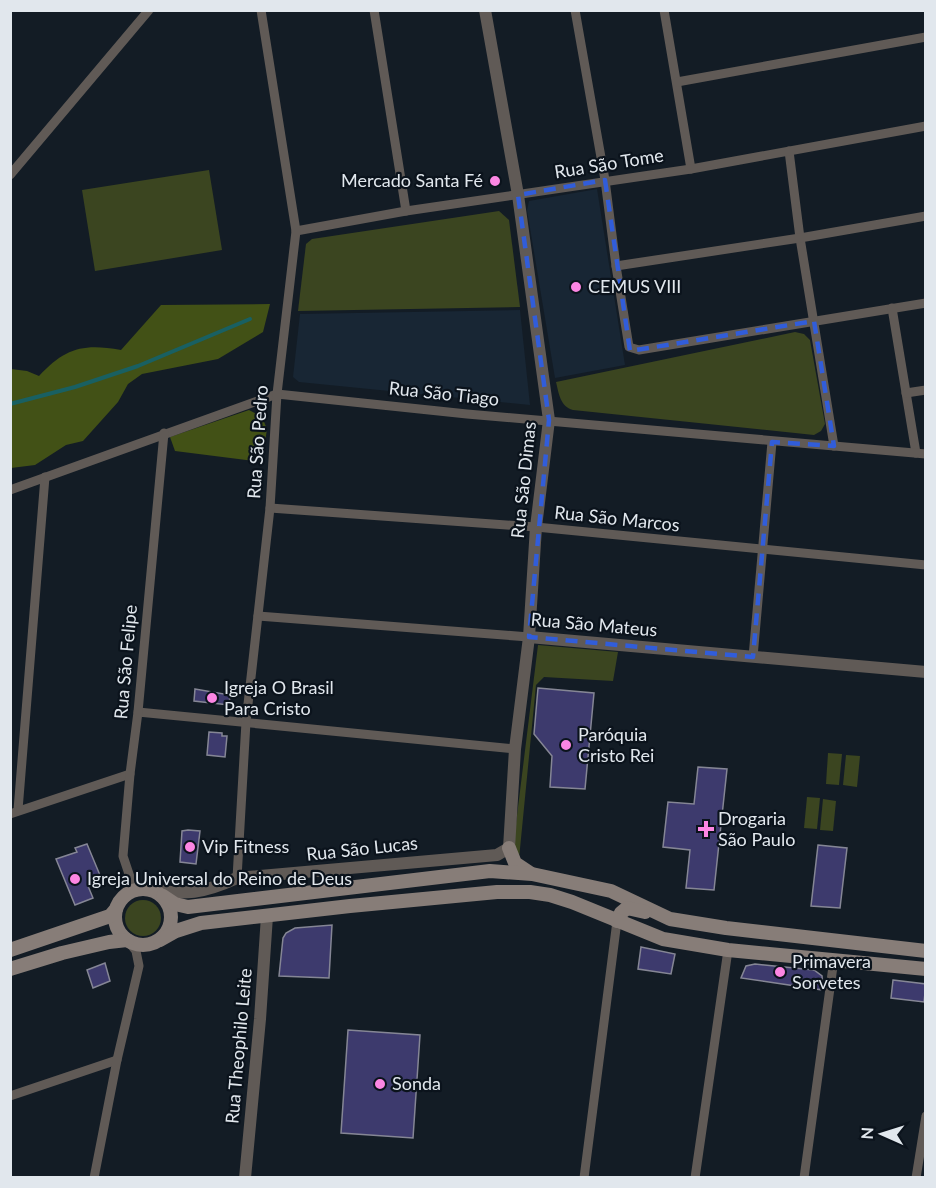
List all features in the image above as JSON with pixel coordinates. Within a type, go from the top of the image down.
[{"type":"main road","points":[[491,872],[504,859],[509,848]]},
{"type":"main road","points":[[509,848],[515,863],[524,871],[611,891],[631,898],[664,917]]},
{"type":"main road","points":[[10,950],[110,916],[126,895],[144,889],[184,907],[491,872],[532,874]]},
{"type":"main road","points":[[116,909],[117,927],[127,940],[135,945],[144,946],[176,931],[201,923],[497,892],[530,892],[572,902],[663,939],[728,950],[926,969]]},
{"type":"main road","points":[[160,940],[169,928],[172,916],[163,896]]},
{"type":"main road","points":[[249,899],[260,902],[267,916]]},
{"type":"main road","points":[[617,921],[623,910],[630,908],[664,917],[726,928],[926,951]]},
{"type":"main road","points":[[686,942],[698,940],[729,942],[730,935],[726,928]]},
{"type":"main road","points":[[10,969],[62,952],[127,940]]},
{"type":"street","points":[[10,175],[149,10]]},
{"type":"street","name":"Rua São Pedro","points":[[237,878],[246,722],[270,508],[277,394],[296,231],[261,10]]},
{"type":"street","points":[[374,10],[406,211]]},
{"type":"street","name":"Rua São Dimas","points":[[485,10],[518,195],[549,420],[536,527],[529,637],[515,749],[509,848]]},
{"type":"street","points":[[575,10],[605,180],[629,347],[639,350],[926,303]]},
{"type":"street","points":[[664,10],[691,169]]},
{"type":"street","points":[[677,82],[926,37]]},
{"type":"street","name":"Rua São Tome","points":[[296,231],[406,211],[691,169],[926,126]]},
{"type":"street","points":[[789,151],[800,238],[834,446]]},
{"type":"street","points":[[616,266],[926,216]]},
{"type":"street","points":[[892,308],[906,393],[921,454]]},
{"type":"street","points":[[906,393],[926,390]]},
{"type":"street","name":"Rua São Tiago","points":[[10,490],[277,394],[467,414],[921,454]]},
{"type":"street","name":"Rua São Felipe","points":[[144,889],[130,877],[123,856],[164,433]]},
{"type":"street","points":[[753,657],[772,442]]},
{"type":"street","points":[[45,477],[14,812],[130,774]]},
{"type":"street","name":"Rua São Marcos","points":[[270,508],[536,527],[926,565]]},
{"type":"street","name":"Rua São Mateus","points":[[258,616],[926,672]]},
{"type":"street","points":[[138,712],[515,749]]},
{"type":"street","name":"Rua São Lucas","points":[[144,889],[171,893],[198,893],[237,878],[497,855],[509,848]]},
{"type":"street","name":"Rua Theophilo Leite","points":[[245,1178],[267,916]]},
{"type":"street","points":[[584,1178],[617,921]]},
{"type":"street","points":[[94,1178],[117,1060],[139,966],[136,951],[127,940]]},
{"type":"street","points":[[695,1178],[728,950]]},
{"type":"street","points":[[804,1178],[834,959]]},
{"type":"street","points":[[10,1096],[117,1060]]},
{"type":"street","points":[[915,1178],[926,1116]]},
{"type":"highlighted area","points":[[605,180],[630,351],[814,321],[834,446],[772,442],[753,657],[529,637],[549,420],[518,195]]},
{"type":"shaded area","name":"CEMUS VIII","points":[[597,189],[625,365],[555,378],[527,210],[529,201]]},
{"type":"shaded area","points":[[520,310],[530,405],[299,382],[293,377],[300,314]]},
{"type":"green space","points":[[209,170],[222,250],[95,271],[82,190]]},
{"type":"green space","points":[[499,211],[509,220],[520,307],[298,311],[306,244],[312,239]]},
{"type":"green space","points":[[270,304],[263,332],[218,359],[142,374],[128,384],[118,402],[83,441],[66,445],[35,465],[11,468],[11,369],[27,371],[39,376],[57,359],[76,350],[96,347],[121,350],[161,305]]},
{"type":"green space","points":[[795,332],[804,334],[810,340],[825,424],[821,431],[814,435],[573,410],[565,406],[559,395],[556,382]]},
{"type":"green space","points":[[249,410],[262,417],[267,429],[262,462],[175,451],[170,437]]},
{"type":"green space","points":[[538,645],[618,652],[613,681],[544,677],[536,685],[519,859],[512,856]]},
{"type":"green space","points":[[828,753],[842,754],[839,785],[826,784]]},
{"type":"green space","points":[[846,755],[860,756],[857,787],[843,785]]},
{"type":"green space","points":[[807,797],[820,798],[817,829],[804,828]]},
{"type":"green space","points":[[823,799],[836,801],[833,831],[820,830]]},
{"type":"green space","points":[[143,900],[156,905],[161,918],[156,931],[143,936],[130,931],[125,918],[130,905]]},
{"type":"building","name":"Paróquia Cristo Rei","points":[[538,688],[594,693],[585,789],[550,787],[552,756],[534,734]]},
{"type":"building","name":"Igreja O Brasil Para Cristo","points":[[195,689],[230,695],[229,705],[194,701]]},
{"type":"building","points":[[209,732],[222,733],[222,736],[227,736],[225,757],[207,755]]},
{"type":"building","name":"Drogaria São Paulo","points":[[698,767],[727,769],[714,890],[686,888],[690,850],[663,847],[668,802],[694,804]]},
{"type":"building","name":"Vip Fitness","points":[[182,831],[200,831],[196,864],[180,862]]},
{"type":"building","name":"Igreja Universal do Reino de Deus","points":[[87,844],[102,880],[88,886],[93,898],[75,905],[56,859],[77,852],[75,848]]},
{"type":"building","points":[[818,845],[847,848],[840,908],[811,906]]},
{"type":"building","points":[[332,925],[329,978],[279,976],[283,938],[286,933],[295,928]]},
{"type":"building","points":[[641,947],[675,954],[671,974],[638,969]]},
{"type":"building","points":[[105,963],[110,981],[93,988],[87,970]]},
{"type":"building","points":[[755,964],[814,970],[822,976],[823,990],[741,978],[746,966]]},
{"type":"building","points":[[893,980],[926,984],[924,1002],[891,998]]},
{"type":"building","name":"Sonda","points":[[348,1030],[420,1035],[413,1138],[341,1133]]},
{"type":"waterway","points":[[10,404],[75,387],[138,366],[250,319]]},
{"type":"place","name":"Mercado Santa Fé","points":[[495,181]]},
{"type":"place","name":"CEMUS VIII","points":[[576,287]]},
{"type":"place","name":"Igreja O Brasil Para Cristo","points":[[212,698]]},
{"type":"place","name":"Paróquia Cristo Rei","points":[[566,745]]},
{"type":"place","name":"Drogaria São Paulo","points":[[706,829]]},
{"type":"place","name":"Vip Fitness","points":[[190,847]]},
{"type":"place","name":"Igreja Universal do Reino de Deus","points":[[75,879]]},
{"type":"place","name":"Primavera Sorvetes","points":[[780,972]]},
{"type":"place","name":"Sonda","points":[[380,1084]]}]
